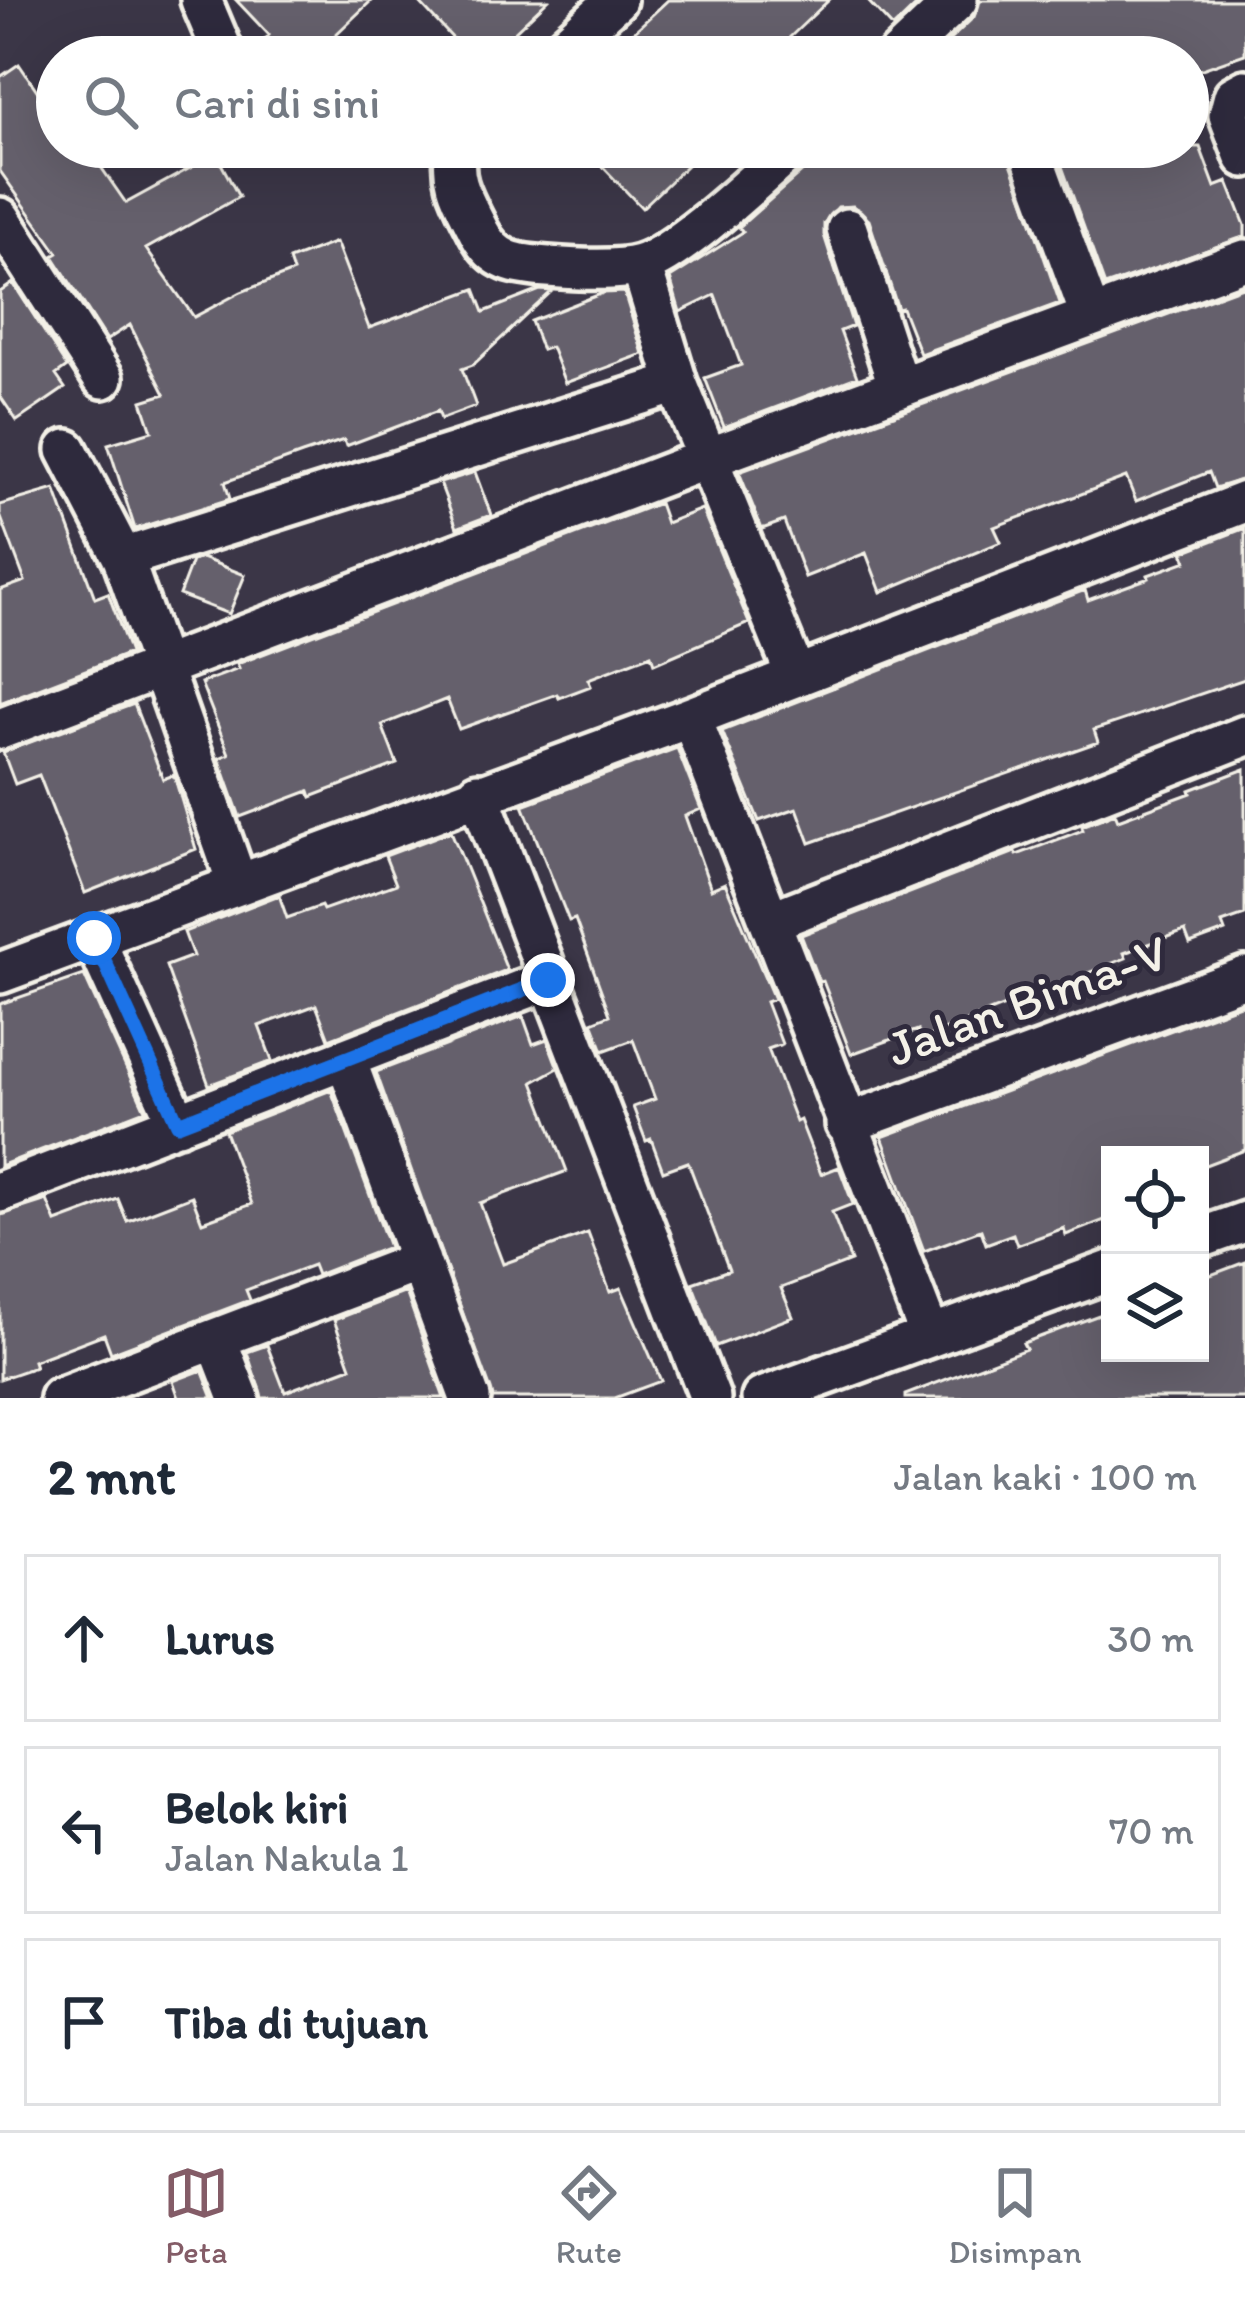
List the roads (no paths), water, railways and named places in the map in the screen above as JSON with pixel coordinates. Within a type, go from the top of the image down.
[{"type":"street","points":[[201,0],[216,36]]},
{"type":"street","points":[[576,36],[616,0]]},
{"type":"street","points":[[919,36],[957,0]]},
{"type":"street","points":[[1245,90],[1234,96],[1229,115],[1245,157]]},
{"type":"street","points":[[454,168],[452,177],[489,251],[502,260],[571,268],[641,265],[692,233],[769,168]]},
{"type":"street","points":[[1037,168],[1091,317]]},
{"type":"street","points":[[0,218],[103,378]]},
{"type":"street","points":[[847,229],[899,388]]},
{"type":"street","points":[[0,729],[706,459],[1245,260]]},
{"type":"street","points":[[641,265],[677,383],[796,676]]},
{"type":"street","points":[[123,558],[677,383]]},
{"type":"street","points":[[68,450],[123,558],[238,885]]},
{"type":"street","points":[[0,973],[691,717],[1245,502]]},
{"type":"street","points":[[691,717],[930,1336]]},
{"type":"street","points":[[771,921],[1245,736]]},
{"type":"street","points":[[478,794],[710,1398]]},
{"type":"street","points":[[94,938],[178,1124]]},
{"type":"street","name":"Jalan Bima-V","points":[[846,1124],[1245,976]]},
{"type":"street","points":[[0,1192],[548,980]]},
{"type":"street","points":[[346,1060],[470,1398]]},
{"type":"street","points":[[1209,1235],[1245,1222]]},
{"type":"street","points":[[60,1398],[420,1262]]},
{"type":"street","points":[[762,1398],[1101,1274]]},
{"type":"street","points":[[217,1341],[239,1398]]}]
